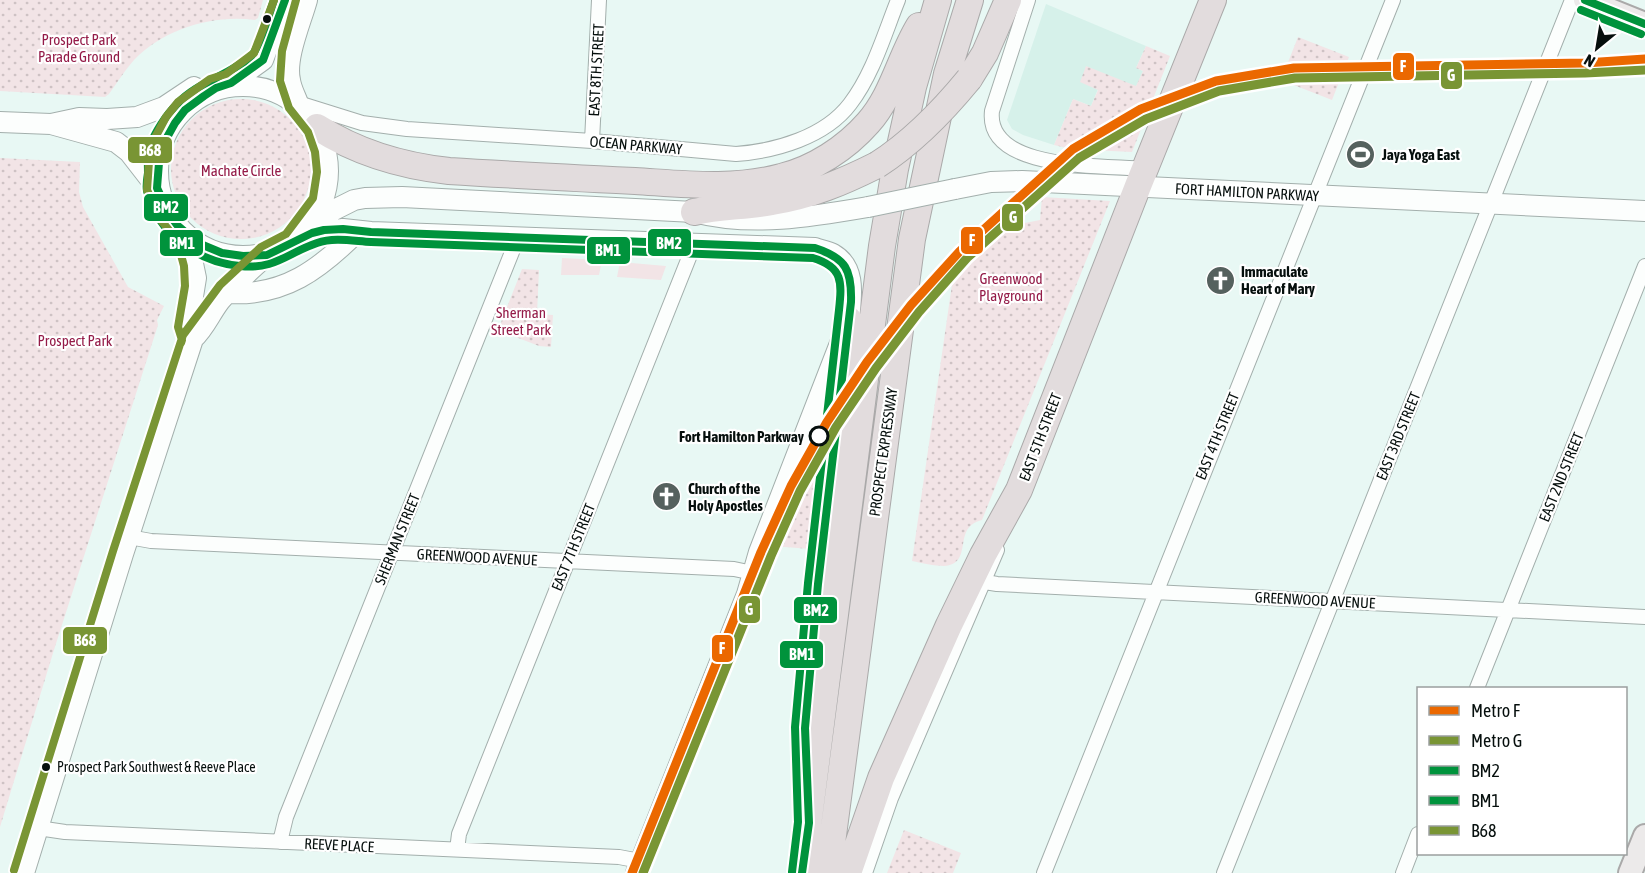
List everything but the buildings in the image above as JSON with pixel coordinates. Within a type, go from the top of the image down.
[{"type":"highway","points":[[317,127],[334,138],[364,151],[424,168],[728,185],[753,183],[782,177],[826,158],[844,146],[870,121],[885,98],[911,38],[936,0]]},
{"type":"highway","name":"PROSPECT EXPRESSWAY","points":[[802,873],[882,246],[898,157],[936,0]]},
{"type":"highway","name":"PROSPECT EXPRESSWAY","points":[[828,873],[912,239],[947,74],[970,0]]},
{"type":"highway","points":[[694,212],[715,207],[771,203],[801,196],[844,182],[877,165],[910,142],[931,123],[969,79],[986,53],[1008,0]]},
{"type":"highway","name":"EAST 5TH STREET","points":[[1019,490],[1213,0]]},
{"type":"highway","points":[[808,823],[805,728],[818,584],[849,320]]},
{"type":"highway","points":[[849,873],[881,778],[944,636],[983,555],[1019,490]]},
{"type":"main road","points":[[157,188],[160,150],[175,123],[185,110],[216,88],[231,83],[263,60],[285,0]]},
{"type":"main road","points":[[24,873],[129,537],[194,339],[227,293],[267,255],[293,242],[316,214],[327,187],[327,160],[317,127],[298,103],[290,80],[292,53],[307,0]]},
{"type":"main road","points":[[1585,0],[1645,24]]},
{"type":"main road","points":[[51,124],[79,118],[137,117],[164,107],[197,85],[212,80],[270,89],[298,103]]},
{"type":"main road","points":[[0,122],[51,124],[116,142],[129,152],[157,188],[169,214],[187,235],[198,243],[222,253],[243,256],[267,255]]},
{"type":"main road","name":"FORT HAMILTON PARKWAY","points":[[293,242],[312,233],[332,211],[354,200],[366,198],[402,197],[694,212],[716,218],[780,220],[819,216],[991,182],[1141,178],[1314,195],[1645,211]]},
{"type":"main road","points":[[312,233],[343,229],[694,245],[815,248],[833,254],[846,266],[851,279],[849,320],[763,540],[747,594],[638,867]]},
{"type":"main road","points":[[227,293],[270,291],[309,273],[335,254],[358,231]]},
{"type":"main road","points":[[187,235],[196,278],[188,327],[194,339]]},
{"type":"main road","points":[[267,255],[266,272],[270,291]]},
{"type":"main road","points":[[1630,873],[1645,836]]},
{"type":"street","name":"EAST 8TH STREET","points":[[592,141],[599,0]]},
{"type":"street","name":"OCEAN PARKWAY","points":[[298,103],[362,123],[407,129],[592,141],[736,154],[755,152],[792,143],[823,128],[837,118],[850,104],[868,76],[898,0]]},
{"type":"street","points":[[1028,0],[992,111],[991,121],[996,136],[1015,150],[1053,162],[1141,178]]},
{"type":"street","name":"EAST 4TH STREET","points":[[1044,873],[1393,0]]},
{"type":"street","name":"EAST 3RD STREET","points":[[1224,873],[1572,0]]},
{"type":"street","name":"SHERMAN STREET","points":[[280,842],[286,817],[518,237]]},
{"type":"street","name":"EAST 7TH STREET","points":[[457,850],[459,834],[694,245]]},
{"type":"street","name":"EAST 2ND STREET","points":[[1477,687],[1645,266]]},
{"type":"street","name":"EAST 5TH STREET","points":[[865,873],[891,798],[986,582],[1019,490]]},
{"type":"street","name":"GREENWOOD AVENUE","points":[[129,537],[151,541],[734,569],[753,573]]},
{"type":"street","name":"GREENWOOD AVENUE","points":[[986,582],[1645,617]]},
{"type":"street","name":"REEVE PLACE","points":[[38,828],[66,832],[619,857],[638,867]]},
{"type":"street","points":[[1403,873],[1417,839]]},
{"type":"shaded area","points":[[1046,4],[1146,46],[1136,68],[1143,71],[1136,87],[1098,89],[1091,106],[1073,99],[1054,145],[1023,135],[1012,129],[1007,120]]},
{"type":"green space","name":"Prospect Park Parade Ground","points":[[0,0],[263,0],[258,18],[255,20],[223,19],[206,22],[174,32],[159,40],[134,60],[105,97],[0,91]]},
{"type":"green space","points":[[1298,37],[1349,57],[1332,100],[1281,80]]},
{"type":"green space","points":[[1146,46],[1170,56],[1132,152],[1071,149],[1054,145],[1073,99],[1091,106],[1098,90],[1080,82],[1086,66],[1136,86],[1143,71],[1136,68]]},
{"type":"green space","name":"Machate Circle","points":[[241,99],[268,104],[290,120],[306,142],[311,169],[306,196],[290,218],[268,234],[241,239],[214,234],[192,218],[176,196],[171,169],[176,142],[192,120],[214,104]]},
{"type":"green space","name":"Prospect Park","points":[[0,158],[80,162],[79,192],[83,207],[128,287],[164,306],[157,320],[158,325],[0,827]]},
{"type":"green space","name":"Greenwood Playground","points":[[1042,197],[1110,201],[982,520],[967,530],[959,559],[953,564],[940,566],[912,561],[958,243],[970,234],[1040,220]]},
{"type":"green space","points":[[562,258],[602,260],[599,275],[561,275]]},
{"type":"green space","points":[[620,262],[666,266],[661,280],[617,277]]},
{"type":"green space","name":"Sherman Street Park","points":[[522,269],[539,270],[537,314],[553,315],[551,347],[539,346],[498,330]]},
{"type":"green space","points":[[823,435],[811,549],[771,546]]},
{"type":"green space","points":[[904,830],[961,853],[953,873],[887,873]]},
{"type":"metro line","name":"F","points":[[632,873],[761,552],[791,486],[827,422],[867,362],[911,305],[960,251],[1073,149],[1141,109],[1216,81],[1294,68],[1585,63],[1645,59]]},
{"type":"metro line","name":"G","points":[[643,873],[771,556],[800,491],[836,427],[876,368],[919,312],[967,258],[1079,158],[1146,119],[1219,91],[1295,78],[1645,70]]},
{"type":"transit line","name":"BM1","points":[[274,0],[252,55],[185,96],[165,118],[150,146],[147,191],[152,206],[170,233],[195,252],[209,259],[240,266],[263,266],[317,243],[344,240],[813,258],[835,271],[840,284],[840,300],[808,583],[795,727],[798,822],[792,872]]},
{"type":"transit line","name":"B68","points":[[181,343],[178,327],[185,286],[184,266],[177,240],[160,219],[147,190],[150,147],[166,117],[178,102],[210,79],[226,74],[254,53],[274,0]]},
{"type":"transit line","name":"BM2","points":[[285,0],[263,60],[231,83],[216,88],[185,110],[160,150],[157,188],[169,214],[177,225],[198,243],[222,253],[243,256],[267,255],[312,233],[343,229],[371,232],[815,248],[834,256],[845,267],[850,281],[851,302],[818,584],[805,728],[809,823],[802,873]]},
{"type":"transit line","name":"B68","points":[[14,870],[183,335],[220,285],[261,247],[286,234],[313,198],[317,172],[315,152],[308,132],[289,108],[280,81],[282,51],[296,0]]},
{"type":"transit line","name":"BM2","points":[[1585,0],[1645,24]]},
{"type":"transit line","name":"BM1","points":[[1581,10],[1641,34]]},
{"type":"place","name":"Jaya Yoga East","points":[[1361,154]]},
{"type":"place","name":"Immaculate Heart of Mary","points":[[1220,280]]},
{"type":"place","name":"Fort Hamilton Parkway","points":[[819,436]]},
{"type":"place","name":"Church of the Holy Apostles","points":[[667,497]]},
{"type":"place","name":"Prospect Park Southwest & Reeve Place","points":[[46,767]]}]
